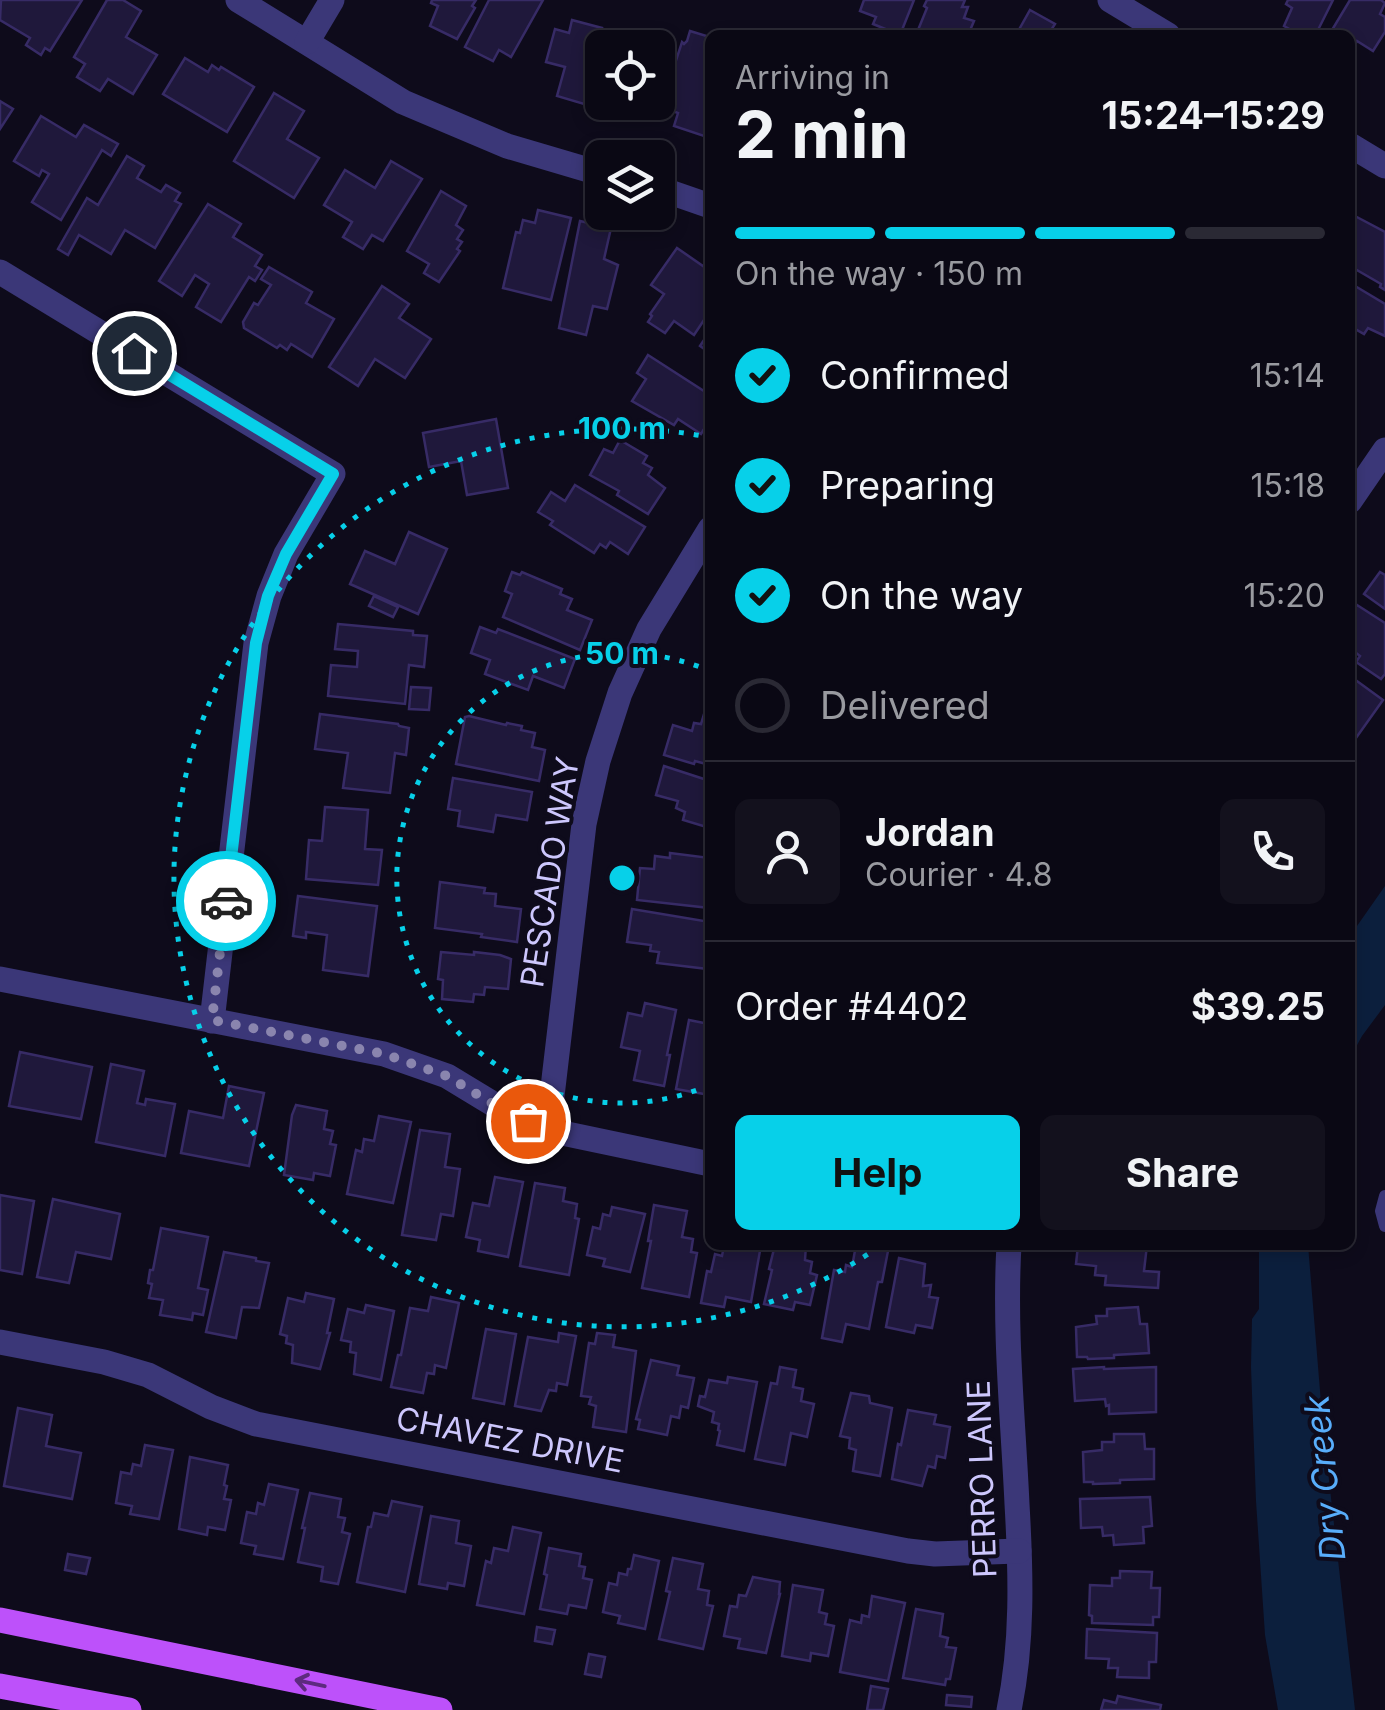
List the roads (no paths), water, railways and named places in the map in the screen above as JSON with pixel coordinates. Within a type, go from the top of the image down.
[{"type":"main road","points":[[0,1620],[440,1710]]},
{"type":"main road","points":[[0,1686],[129,1710]]},
{"type":"street","points":[[238,0],[403,102],[507,146],[585,169]]},
{"type":"street","points":[[306,42],[332,0]]},
{"type":"street","points":[[1110,0],[1160,30]]},
{"type":"street","points":[[1355,148],[1385,166]]},
{"type":"street","points":[[675,194],[705,204]]},
{"type":"street","points":[[0,272],[333,474],[286,554],[268,596],[256,643],[212,1020]]},
{"type":"street","points":[[1355,494],[1385,450]]},
{"type":"street","name":"PESCADO WAY","points":[[548,1130],[584,824],[598,761],[620,693],[649,629],[705,537]]},
{"type":"street","points":[[0,980],[384,1054],[447,1076],[508,1113],[548,1130],[705,1163]]},
{"type":"street","name":"PERRO LANE","points":[[1008,1250],[1006,1293],[1020,1551],[1020,1612],[1009,1710]]},
{"type":"street","name":"CHAVEZ DRIVE","points":[[0,1342],[104,1362],[148,1375],[211,1407],[256,1424],[908,1551],[1020,1551]]},
{"type":"lane","points":[[1385,1196],[1381,1211],[1385,1226]]},
{"type":"water","points":[[1385,886],[1385,1005],[1355,1049],[1355,929]]},
{"type":"water","name":"Dry Creek","points":[[1259,1250],[1308,1250],[1323,1427],[1355,1710],[1278,1710],[1265,1635],[1256,1501],[1251,1367],[1252,1319],[1259,1309]]}]
